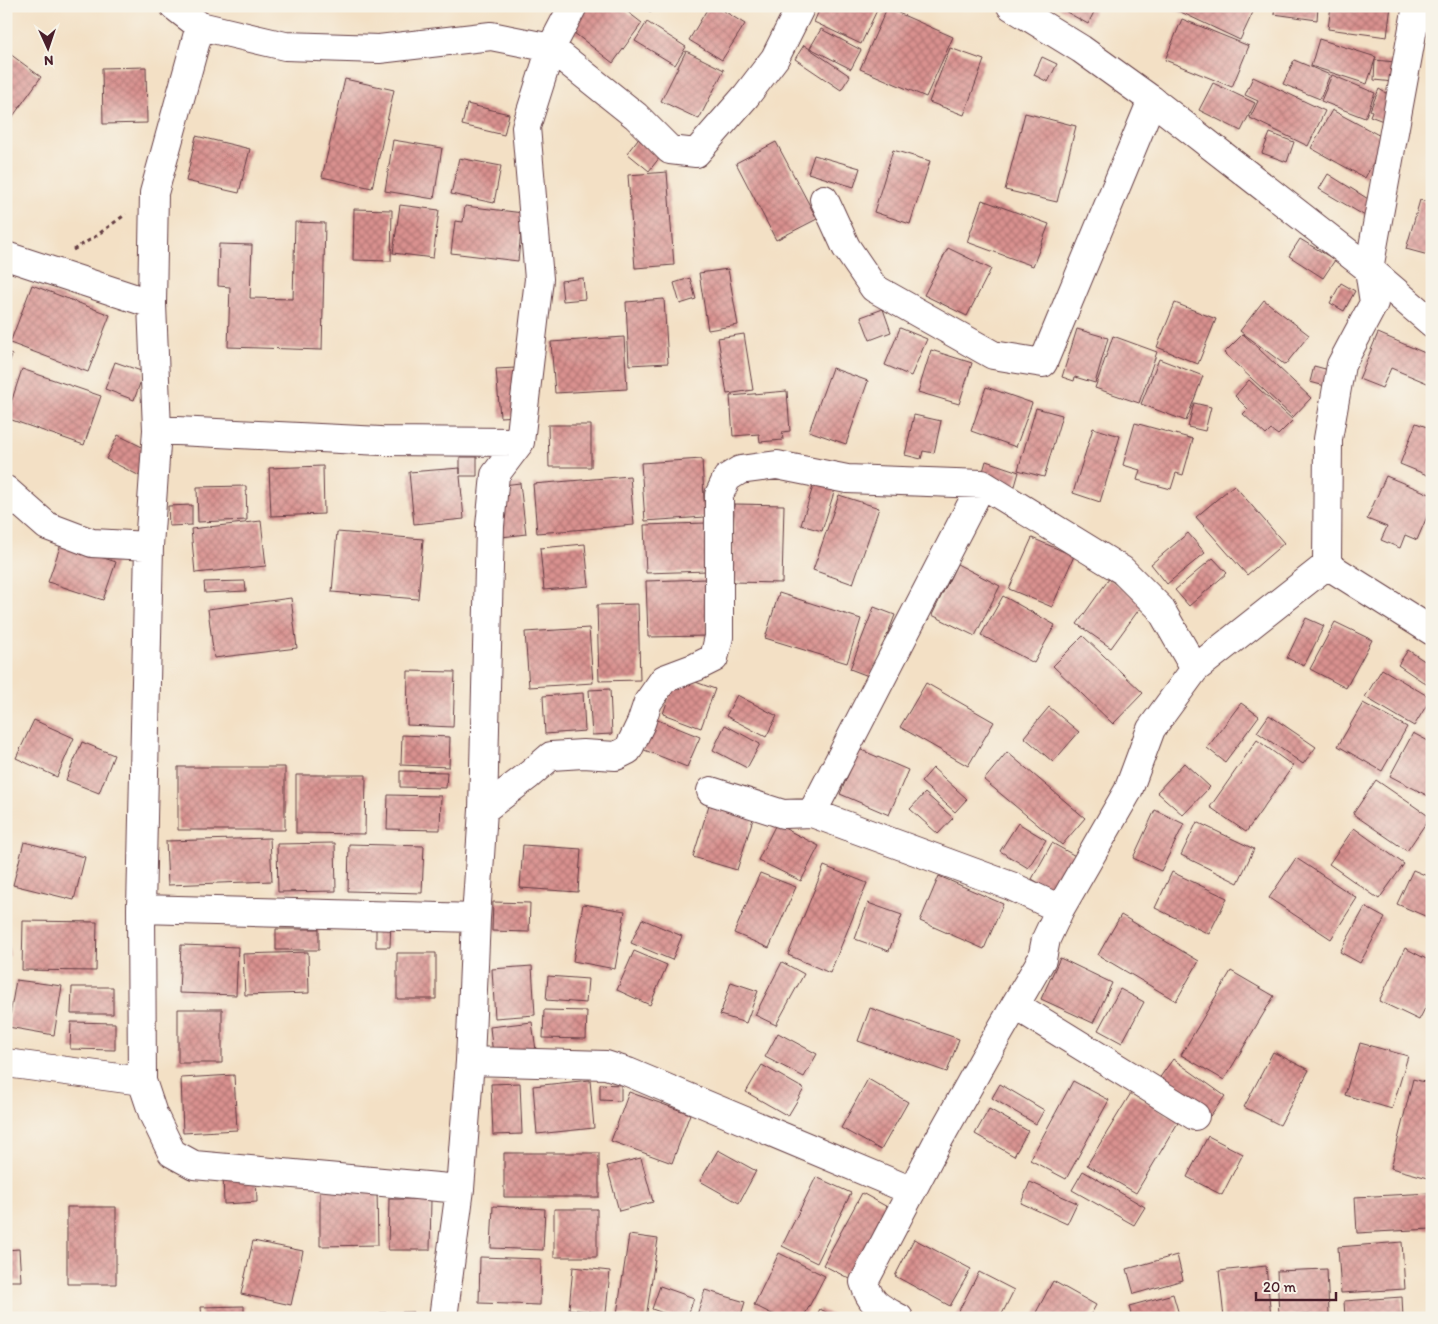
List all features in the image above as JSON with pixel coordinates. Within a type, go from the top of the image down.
[{"type":"street","points":[[174,6],[200,26],[285,46],[379,49],[491,36],[550,48],[636,116],[670,150],[696,153],[746,96],[775,58],[800,6]]},
{"type":"street","points":[[443,1318],[460,1189],[470,1061],[483,810],[490,526],[495,475],[520,442],[539,279],[526,127],[550,48],[573,6]]},
{"type":"street","points":[[1011,6],[1081,49],[1152,100],[1370,268],[1432,323]]},
{"type":"street","points":[[1327,564],[1328,440],[1341,365],[1374,303],[1370,268],[1417,6]]},
{"type":"street","points":[[200,26],[154,194],[152,304],[157,430],[149,546],[141,909],[142,1081],[153,1114],[172,1152],[194,1165],[460,1189]]},
{"type":"street","points":[[824,200],[846,247],[874,288],[993,354],[1043,363],[1152,100]]},
{"type":"street","points":[[6,256],[152,304]]},
{"type":"street","points":[[157,430],[381,441],[520,442]]},
{"type":"street","points":[[483,810],[552,756],[583,754],[616,756],[628,750],[641,723],[648,702],[664,679],[714,658],[719,638],[719,495],[727,478],[740,470],[777,465],[847,479],[982,484],[1122,570],[1160,608],[1195,669]]},
{"type":"street","points":[[812,813],[982,484]]},
{"type":"street","points":[[6,490],[47,526],[92,543],[149,546]]},
{"type":"street","points":[[1327,564],[1432,631]]},
{"type":"street","points":[[899,1318],[875,1304],[868,1294],[864,1282],[952,1116],[1042,959],[1046,939],[1060,909],[1128,791],[1151,729],[1195,669],[1327,564]]},
{"type":"street","points":[[711,791],[783,814],[812,813],[1011,886],[1060,909]]},
{"type":"street","points":[[141,909],[476,918]]},
{"type":"street","points":[[1015,1004],[1195,1116]]},
{"type":"street","points":[[470,1061],[606,1065],[636,1075],[912,1191]]},
{"type":"street","points":[[6,1063],[142,1081]]},
{"type":"path","points":[[43,268],[93,238],[154,194]]},
{"type":"building","points":[[588,6],[620,6],[642,23],[613,63],[569,29]]},
{"type":"building","points":[[641,6],[655,6],[651,12]]},
{"type":"building","points":[[709,6],[716,6],[745,24],[722,60],[689,40]]},
{"type":"building","points":[[821,6],[879,6],[861,44],[814,22]]},
{"type":"building","points":[[1056,6],[1097,6],[1088,24]]},
{"type":"building","points":[[1168,6],[1247,6],[1254,10],[1240,40]]},
{"type":"building","points":[[1275,6],[1318,6],[1317,20],[1274,14]]},
{"type":"building","points":[[1331,6],[1391,6],[1387,37],[1328,29]]},
{"type":"building","points":[[887,8],[953,37],[926,97],[860,69]]},
{"type":"building","points":[[1182,19],[1249,46],[1232,87],[1165,60]]},
{"type":"building","points":[[647,22],[686,47],[675,65],[635,41]]},
{"type":"building","points":[[821,29],[861,50],[851,69],[810,48]]},
{"type":"building","points":[[1319,39],[1376,57],[1367,84],[1311,66]]},
{"type":"building","points":[[804,45],[850,76],[841,90],[795,59]]},
{"type":"building","points":[[950,48],[984,60],[964,115],[929,102]]},
{"type":"building","points":[[6,51],[41,77],[11,119],[6,116]]},
{"type":"building","points":[[686,51],[724,70],[699,119],[661,101]]},
{"type":"building","points":[[1042,57],[1057,64],[1048,82],[1034,75]]},
{"type":"building","points":[[1294,60],[1330,75],[1320,99],[1283,84]]},
{"type":"building","points":[[1375,60],[1405,63],[1403,83],[1374,80]]},
{"type":"building","points":[[146,67],[147,123],[103,124],[102,68]]},
{"type":"building","points":[[1332,75],[1375,93],[1365,118],[1321,101]]},
{"type":"building","points":[[1253,77],[1325,111],[1308,146],[1250,118],[1258,101],[1245,95]]},
{"type":"building","points":[[345,79],[394,90],[372,188],[322,177]]},
{"type":"building","points":[[1213,83],[1255,103],[1241,131],[1199,110]]},
{"type":"building","points":[[1379,89],[1396,99],[1391,124],[1370,116],[1372,111],[1370,110]]},
{"type":"building","points":[[467,104],[509,114],[504,135],[462,125]]},
{"type":"building","points":[[1332,110],[1386,139],[1365,178],[1311,148]]},
{"type":"building","points":[[1025,113],[1076,126],[1057,202],[1005,190]]},
{"type":"building","points":[[1270,133],[1294,142],[1287,162],[1262,153]]},
{"type":"building","points":[[196,136],[250,149],[239,193],[186,181]]},
{"type":"building","points":[[638,139],[660,157],[649,171],[627,153]]},
{"type":"building","points":[[393,140],[442,148],[434,199],[385,191]]},
{"type":"building","points":[[776,142],[817,219],[776,240],[736,163]]},
{"type":"building","points":[[893,150],[930,161],[910,224],[874,212]]},
{"type":"building","points":[[814,155],[860,168],[854,187],[808,173]]},
{"type":"building","points":[[459,158],[501,166],[494,203],[451,194]]},
{"type":"building","points":[[667,172],[674,265],[635,268],[628,175]]},
{"type":"building","points":[[1328,174],[1381,207],[1372,220],[1319,189]]},
{"type":"building","points":[[982,200],[1049,224],[1033,266],[967,242]]},
{"type":"building","points":[[1420,200],[1432,203],[1432,256],[1406,249]]},
{"type":"building","points":[[400,205],[439,210],[433,258],[393,253]]},
{"type":"building","points":[[465,206],[523,213],[518,261],[451,253],[455,221],[463,222]]},
{"type":"building","points":[[354,209],[392,210],[391,261],[353,260]]},
{"type":"building","points":[[295,222],[325,223],[322,350],[228,347],[230,287],[218,286],[219,244],[252,245],[250,298],[293,299]]},
{"type":"building","points":[[1300,239],[1335,260],[1323,278],[1289,256]]},
{"type":"building","points":[[948,248],[991,269],[967,316],[924,295]]},
{"type":"building","points":[[728,269],[738,325],[708,330],[699,273]]},
{"type":"building","points":[[583,278],[585,299],[563,301],[561,281]]},
{"type":"building","points":[[690,278],[696,299],[680,304],[674,283]]},
{"type":"building","points":[[1341,283],[1355,291],[1344,311],[1330,303]]},
{"type":"building","points":[[32,285],[110,315],[88,372],[10,343]]},
{"type":"building","points":[[664,299],[668,363],[629,365],[626,302]]},
{"type":"building","points":[[1264,300],[1309,335],[1285,365],[1240,331]]},
{"type":"building","points":[[1175,303],[1216,319],[1198,364],[1157,347]]},
{"type":"building","points":[[883,309],[891,332],[870,340],[861,317]]},
{"type":"building","points":[[900,328],[927,339],[911,376],[885,365]]},
{"type":"building","points":[[1077,329],[1108,338],[1095,383],[1075,377],[1074,381],[1062,377]]},
{"type":"building","points":[[1378,333],[1432,356],[1432,385],[1391,368],[1382,388],[1359,379]]},
{"type":"building","points":[[744,334],[753,390],[727,394],[718,338]]},
{"type":"building","points":[[1243,334],[1311,398],[1293,417],[1224,353]]},
{"type":"building","points":[[1113,336],[1157,352],[1139,403],[1095,388]]},
{"type":"building","points":[[624,337],[627,389],[555,393],[551,342]]},
{"type":"building","points":[[931,350],[972,363],[959,404],[918,392]]},
{"type":"building","points":[[6,352],[12,355],[6,371]]},
{"type":"building","points":[[1159,359],[1203,376],[1186,421],[1141,404]]},
{"type":"building","points":[[115,362],[144,372],[134,400],[105,389]]},
{"type":"building","points":[[1314,366],[1333,371],[1329,387],[1310,382]]},
{"type":"building","points":[[516,368],[519,416],[500,417],[496,369]]},
{"type":"building","points":[[832,368],[868,381],[846,444],[809,431]]},
{"type":"building","points":[[22,369],[101,396],[84,445],[6,418]]},
{"type":"building","points":[[1249,380],[1293,420],[1278,435],[1271,430],[1266,435],[1243,414],[1248,409],[1235,396]]},
{"type":"building","points":[[986,387],[1032,403],[1016,447],[971,431]]},
{"type":"building","points":[[787,391],[790,431],[782,432],[783,440],[760,442],[759,434],[733,436],[730,396]]},
{"type":"building","points":[[1194,403],[1211,407],[1205,431],[1188,427]]},
{"type":"building","points":[[1036,408],[1062,415],[1044,477],[1018,470]]},
{"type":"building","points":[[914,415],[941,421],[934,453],[923,451],[921,459],[905,455]]},
{"type":"building","points":[[1135,423],[1193,439],[1183,475],[1176,473],[1171,489],[1137,480],[1140,470],[1123,465]]},
{"type":"building","points":[[1416,423],[1432,429],[1432,477],[1400,464]]},
{"type":"building","points":[[548,425],[591,425],[591,467],[549,467]]},
{"type":"building","points":[[1093,428],[1120,436],[1100,502],[1073,493]]},
{"type":"building","points":[[118,435],[152,452],[140,476],[106,459]]},
{"type":"building","points":[[460,457],[477,457],[477,476],[460,476],[464,519],[414,524],[409,472],[460,468]]},
{"type":"building","points":[[702,459],[705,517],[645,521],[641,463]]},
{"type":"building","points":[[986,461],[1019,472],[1013,493],[980,482]]},
{"type":"building","points":[[323,466],[324,514],[271,516],[269,468]]},
{"type":"building","points":[[630,476],[634,525],[537,533],[533,484]]},
{"type":"building","points":[[1386,476],[1432,495],[1432,505],[1417,540],[1405,535],[1400,548],[1381,540],[1387,527],[1367,519]]},
{"type":"building","points":[[815,480],[836,486],[822,531],[801,525]]},
{"type":"building","points":[[520,483],[526,534],[502,537],[495,486]]},
{"type":"building","points":[[1234,485],[1284,543],[1247,575],[1196,517]]},
{"type":"building","points":[[246,486],[247,520],[198,522],[197,487]]},
{"type":"building","points":[[839,495],[879,508],[853,584],[813,570]]},
{"type":"building","points":[[734,504],[784,505],[782,583],[732,582]]},
{"type":"building","points":[[192,505],[192,525],[169,526],[168,506]]},
{"type":"building","points":[[261,521],[266,566],[195,573],[191,529]]},
{"type":"building","points":[[706,523],[707,571],[646,573],[644,525]]},
{"type":"building","points":[[337,532],[423,539],[418,599],[332,592]]},
{"type":"building","points":[[1188,533],[1205,553],[1167,584],[1151,564]]},
{"type":"building","points":[[1032,538],[1074,556],[1052,607],[1009,589]]},
{"type":"building","points":[[61,544],[116,562],[103,600],[48,582]]},
{"type":"building","points":[[585,544],[589,586],[544,590],[540,548]]},
{"type":"building","points":[[1213,558],[1227,573],[1189,606],[1175,590]]},
{"type":"building","points":[[957,564],[1000,586],[975,636],[932,615]]},
{"type":"building","points":[[706,579],[708,636],[648,637],[646,581]]},
{"type":"building","points":[[1109,579],[1143,604],[1111,648],[1077,624]]},
{"type":"building","points":[[245,581],[246,591],[205,593],[204,582]]},
{"type":"building","points":[[779,593],[861,619],[847,663],[765,638]]},
{"type":"building","points":[[1003,596],[1055,625],[1034,663],[981,635]]},
{"type":"building","points":[[291,598],[297,648],[214,658],[208,609]]},
{"type":"building","points":[[638,604],[640,680],[599,681],[597,605]]},
{"type":"building","points":[[874,607],[895,615],[871,677],[850,669]]},
{"type":"building","points":[[1306,618],[1324,626],[1304,666],[1287,658]]},
{"type":"building","points":[[1335,622],[1372,640],[1346,688],[1310,669]]},
{"type":"building","points":[[589,628],[593,683],[529,687],[525,632]]},
{"type":"building","points":[[1083,636],[1143,693],[1113,724],[1053,666]]},
{"type":"building","points":[[1408,650],[1432,666],[1432,682],[1429,686],[1398,665]]},
{"type":"building","points":[[1382,669],[1431,698],[1414,726],[1365,697]]},
{"type":"building","points":[[408,671],[455,672],[453,727],[407,725]]},
{"type":"building","points":[[676,675],[715,689],[701,728],[663,714]]},
{"type":"building","points":[[926,683],[994,722],[968,766],[900,727]]},
{"type":"building","points":[[610,689],[612,734],[592,735],[589,690]]},
{"type":"building","points":[[583,693],[585,731],[545,734],[543,696]]},
{"type":"building","points":[[737,695],[777,716],[766,737],[726,716]]},
{"type":"building","points":[[1241,703],[1259,716],[1225,762],[1207,748]]},
{"type":"building","points":[[1363,703],[1407,727],[1382,771],[1338,746]]},
{"type":"building","points":[[1049,707],[1079,732],[1053,762],[1024,737]]},
{"type":"building","points":[[1269,715],[1316,747],[1303,764],[1257,732]]},
{"type":"building","points":[[655,719],[700,737],[687,767],[642,749]]},
{"type":"building","points":[[34,720],[74,738],[57,777],[16,758]]},
{"type":"building","points":[[725,725],[760,744],[747,768],[713,750]]},
{"type":"building","points":[[1413,733],[1432,743],[1432,794],[1430,797],[1390,776]]},
{"type":"building","points":[[402,735],[450,737],[449,767],[401,765]]},
{"type":"building","points":[[1257,740],[1293,766],[1246,832],[1210,807]]},
{"type":"building","points":[[82,742],[114,755],[99,793],[66,780]]},
{"type":"building","points":[[859,749],[908,770],[889,815],[840,794]]},
{"type":"building","points":[[1007,752],[1085,818],[1062,845],[984,780]]},
{"type":"building","points":[[1184,763],[1210,787],[1183,815],[1157,792]]},
{"type":"building","points":[[178,767],[285,767],[285,830],[178,830]]},
{"type":"building","points":[[933,768],[967,799],[955,812],[921,782]]},
{"type":"building","points":[[400,771],[447,772],[446,788],[400,787]]},
{"type":"building","points":[[296,775],[366,775],[365,834],[296,833]]},
{"type":"building","points":[[1376,780],[1430,817],[1407,851],[1353,814]]},
{"type":"building","points":[[925,793],[953,818],[938,834],[910,809]]},
{"type":"building","points":[[388,795],[441,796],[440,830],[387,829]]},
{"type":"building","points":[[709,805],[753,819],[737,870],[693,857]]},
{"type":"building","points":[[1155,810],[1184,824],[1161,871],[1133,858]]},
{"type":"building","points":[[1197,822],[1254,849],[1238,883],[1181,855]]},
{"type":"building","points":[[1018,823],[1046,840],[1028,868],[1000,851]]},
{"type":"building","points":[[776,824],[819,846],[801,881],[758,860]]},
{"type":"building","points":[[1354,828],[1404,864],[1379,899],[1329,864]]},
{"type":"building","points":[[270,838],[272,881],[168,885],[166,841]]},
{"type":"building","points":[[24,842],[85,857],[74,900],[13,885]]},
{"type":"building","points":[[335,843],[336,891],[278,892],[277,844]]},
{"type":"building","points":[[1052,843],[1079,858],[1058,894],[1032,879]]},
{"type":"building","points":[[349,844],[424,846],[422,893],[348,891]]},
{"type":"building","points":[[523,845],[581,849],[578,892],[520,888]]},
{"type":"building","points":[[1296,858],[1357,898],[1331,939],[1269,898]]},
{"type":"building","points":[[824,866],[867,883],[830,973],[788,955]]},
{"type":"building","points":[[1413,870],[1432,878],[1432,919],[1397,904]]},
{"type":"building","points":[[1172,872],[1227,898],[1209,934],[1155,908]]},
{"type":"building","points":[[760,873],[796,887],[769,948],[734,933]]},
{"type":"building","points":[[939,876],[1003,904],[984,949],[920,921]]},
{"type":"building","points":[[493,902],[530,903],[529,932],[492,931]]},
{"type":"building","points":[[868,903],[902,915],[889,951],[855,939]]},
{"type":"building","points":[[583,904],[625,911],[615,969],[573,961]]},
{"type":"building","points":[[1365,907],[1385,918],[1360,963],[1340,952]]},
{"type":"building","points":[[1121,915],[1199,961],[1176,1001],[1098,955]]},
{"type":"building","points":[[642,919],[682,936],[672,960],[631,943]]},
{"type":"building","points":[[376,920],[391,920],[390,947],[376,947]]},
{"type":"building","points":[[23,921],[97,922],[96,971],[22,970]]},
{"type":"building","points":[[276,929],[319,929],[319,950],[276,950]]},
{"type":"building","points":[[7,938],[10,956],[6,956]]},
{"type":"building","points":[[181,945],[238,947],[236,995],[179,993]]},
{"type":"building","points":[[1405,948],[1432,962],[1432,995],[1419,1020],[1379,1001]]},
{"type":"building","points":[[634,951],[667,965],[650,1005],[617,990]]},
{"type":"building","points":[[308,952],[309,993],[245,995],[243,954]]},
{"type":"building","points":[[397,953],[436,953],[436,999],[397,999]]},
{"type":"building","points":[[1060,958],[1112,983],[1093,1023],[1041,999]]},
{"type":"building","points":[[782,962],[804,974],[776,1025],[755,1015]]},
{"type":"building","points":[[532,966],[535,1015],[495,1018],[492,969]]},
{"type":"building","points":[[1231,971],[1274,996],[1224,1080],[1181,1055]]},
{"type":"building","points":[[548,976],[588,979],[586,1003],[546,1000]]},
{"type":"building","points":[[16,980],[62,986],[54,1035],[8,1027]]},
{"type":"building","points":[[731,982],[758,991],[746,1023],[720,1015]]},
{"type":"building","points":[[72,987],[113,987],[113,1014],[71,1014]]},
{"type":"building","points":[[1120,989],[1144,1002],[1122,1043],[1098,1030]]},
{"type":"building","points":[[870,1008],[959,1039],[947,1072],[858,1041]]},
{"type":"building","points":[[178,1009],[222,1009],[222,1063],[178,1063]]},
{"type":"building","points":[[544,1010],[587,1011],[586,1039],[543,1038]]},
{"type":"building","points":[[71,1022],[115,1023],[115,1050],[70,1049]]},
{"type":"building","points":[[532,1022],[536,1050],[493,1055],[490,1027]]},
{"type":"building","points":[[778,1033],[817,1054],[804,1077],[765,1057]]},
{"type":"building","points":[[1360,1043],[1408,1056],[1392,1109],[1345,1095]]},
{"type":"building","points":[[1273,1052],[1309,1070],[1280,1125],[1244,1107]]},
{"type":"building","points":[[1173,1059],[1225,1096],[1210,1116],[1158,1080]]},
{"type":"building","points":[[762,1065],[804,1089],[788,1116],[746,1092]]},
{"type":"building","points":[[234,1075],[237,1130],[183,1133],[181,1078]]},
{"type":"building","points":[[868,1079],[908,1102],[881,1150],[841,1128]]},
{"type":"building","points":[[1413,1079],[1432,1084],[1432,1179],[1391,1168]]},
{"type":"building","points":[[590,1080],[594,1128],[537,1134],[533,1086]]},
{"type":"building","points":[[1073,1081],[1109,1100],[1066,1179],[1030,1160]]},
{"type":"building","points":[[520,1083],[522,1134],[493,1135],[491,1084]]},
{"type":"building","points":[[600,1084],[621,1085],[621,1101],[600,1100]]},
{"type":"building","points":[[1000,1084],[1044,1110],[1036,1124],[992,1098]]},
{"type":"building","points":[[629,1092],[690,1114],[672,1163],[611,1141]]},
{"type":"building","points":[[1131,1093],[1179,1121],[1136,1193],[1087,1165]]},
{"type":"building","points":[[989,1109],[1028,1131],[1014,1156],[975,1134]]},
{"type":"building","points":[[1208,1136],[1243,1154],[1222,1195],[1187,1177]]},
{"type":"building","points":[[718,1150],[756,1171],[739,1203],[700,1181]]},
{"type":"building","points":[[504,1153],[599,1153],[599,1197],[504,1197]]},
{"type":"building","points":[[641,1158],[653,1202],[619,1211],[607,1166]]},
{"type":"building","points":[[256,1171],[257,1202],[224,1204],[223,1173]]},
{"type":"building","points":[[1083,1171],[1145,1207],[1134,1225],[1072,1190]]},
{"type":"building","points":[[816,1177],[851,1193],[817,1263],[782,1246]]},
{"type":"building","points":[[1030,1182],[1077,1203],[1067,1224],[1021,1203]]},
{"type":"building","points":[[320,1190],[377,1190],[378,1245],[320,1246]]},
{"type":"building","points":[[862,1193],[891,1209],[852,1280],[823,1265]]},
{"type":"building","points":[[1430,1193],[1432,1229],[1357,1233],[1355,1197]]},
{"type":"building","points":[[389,1199],[431,1199],[430,1250],[388,1250]]},
{"type":"building","points":[[493,1206],[545,1209],[543,1250],[491,1248]]},
{"type":"building","points":[[67,1207],[116,1207],[116,1284],[67,1284]]},
{"type":"building","points":[[554,1209],[597,1209],[597,1257],[554,1257]]},
{"type":"building","points":[[629,1235],[658,1239],[646,1318],[617,1314]]},
{"type":"building","points":[[914,1239],[971,1269],[950,1306],[895,1276]]},
{"type":"building","points":[[253,1241],[303,1251],[291,1305],[241,1294]]},
{"type":"building","points":[[1402,1242],[1405,1289],[1341,1293],[1338,1247]]},
{"type":"building","points":[[19,1249],[21,1281],[6,1281],[6,1250]]},
{"type":"building","points":[[779,1253],[825,1276],[803,1318],[780,1318],[754,1305]]},
{"type":"building","points":[[1177,1255],[1183,1280],[1134,1294],[1127,1269]]},
{"type":"building","points":[[480,1257],[541,1259],[540,1305],[479,1303]]},
{"type":"building","points":[[1266,1266],[1271,1317],[1224,1318],[1219,1271]]},
{"type":"building","points":[[573,1267],[610,1271],[606,1313],[569,1309]]},
{"type":"building","points":[[1327,1269],[1329,1314],[1279,1316],[1277,1271]]},
{"type":"building","points":[[979,1272],[1014,1290],[1000,1318],[955,1318]]},
{"type":"building","points":[[1053,1281],[1096,1305],[1089,1318],[1033,1318]]},
{"type":"building","points":[[660,1286],[694,1298],[687,1318],[677,1318],[652,1309]]},
{"type":"building","points":[[705,1290],[745,1302],[740,1318],[696,1318]]},
{"type":"building","points":[[1173,1294],[1180,1318],[1132,1318],[1129,1306]]},
{"type":"building","points":[[1402,1297],[1403,1318],[1345,1318],[1344,1301]]},
{"type":"building","points":[[244,1306],[244,1318],[202,1318],[201,1307]]},
{"type":"building","points":[[820,1309],[838,1318],[815,1318]]},
{"type":"building","points":[[413,1312],[413,1318],[380,1318],[380,1313]]}]
